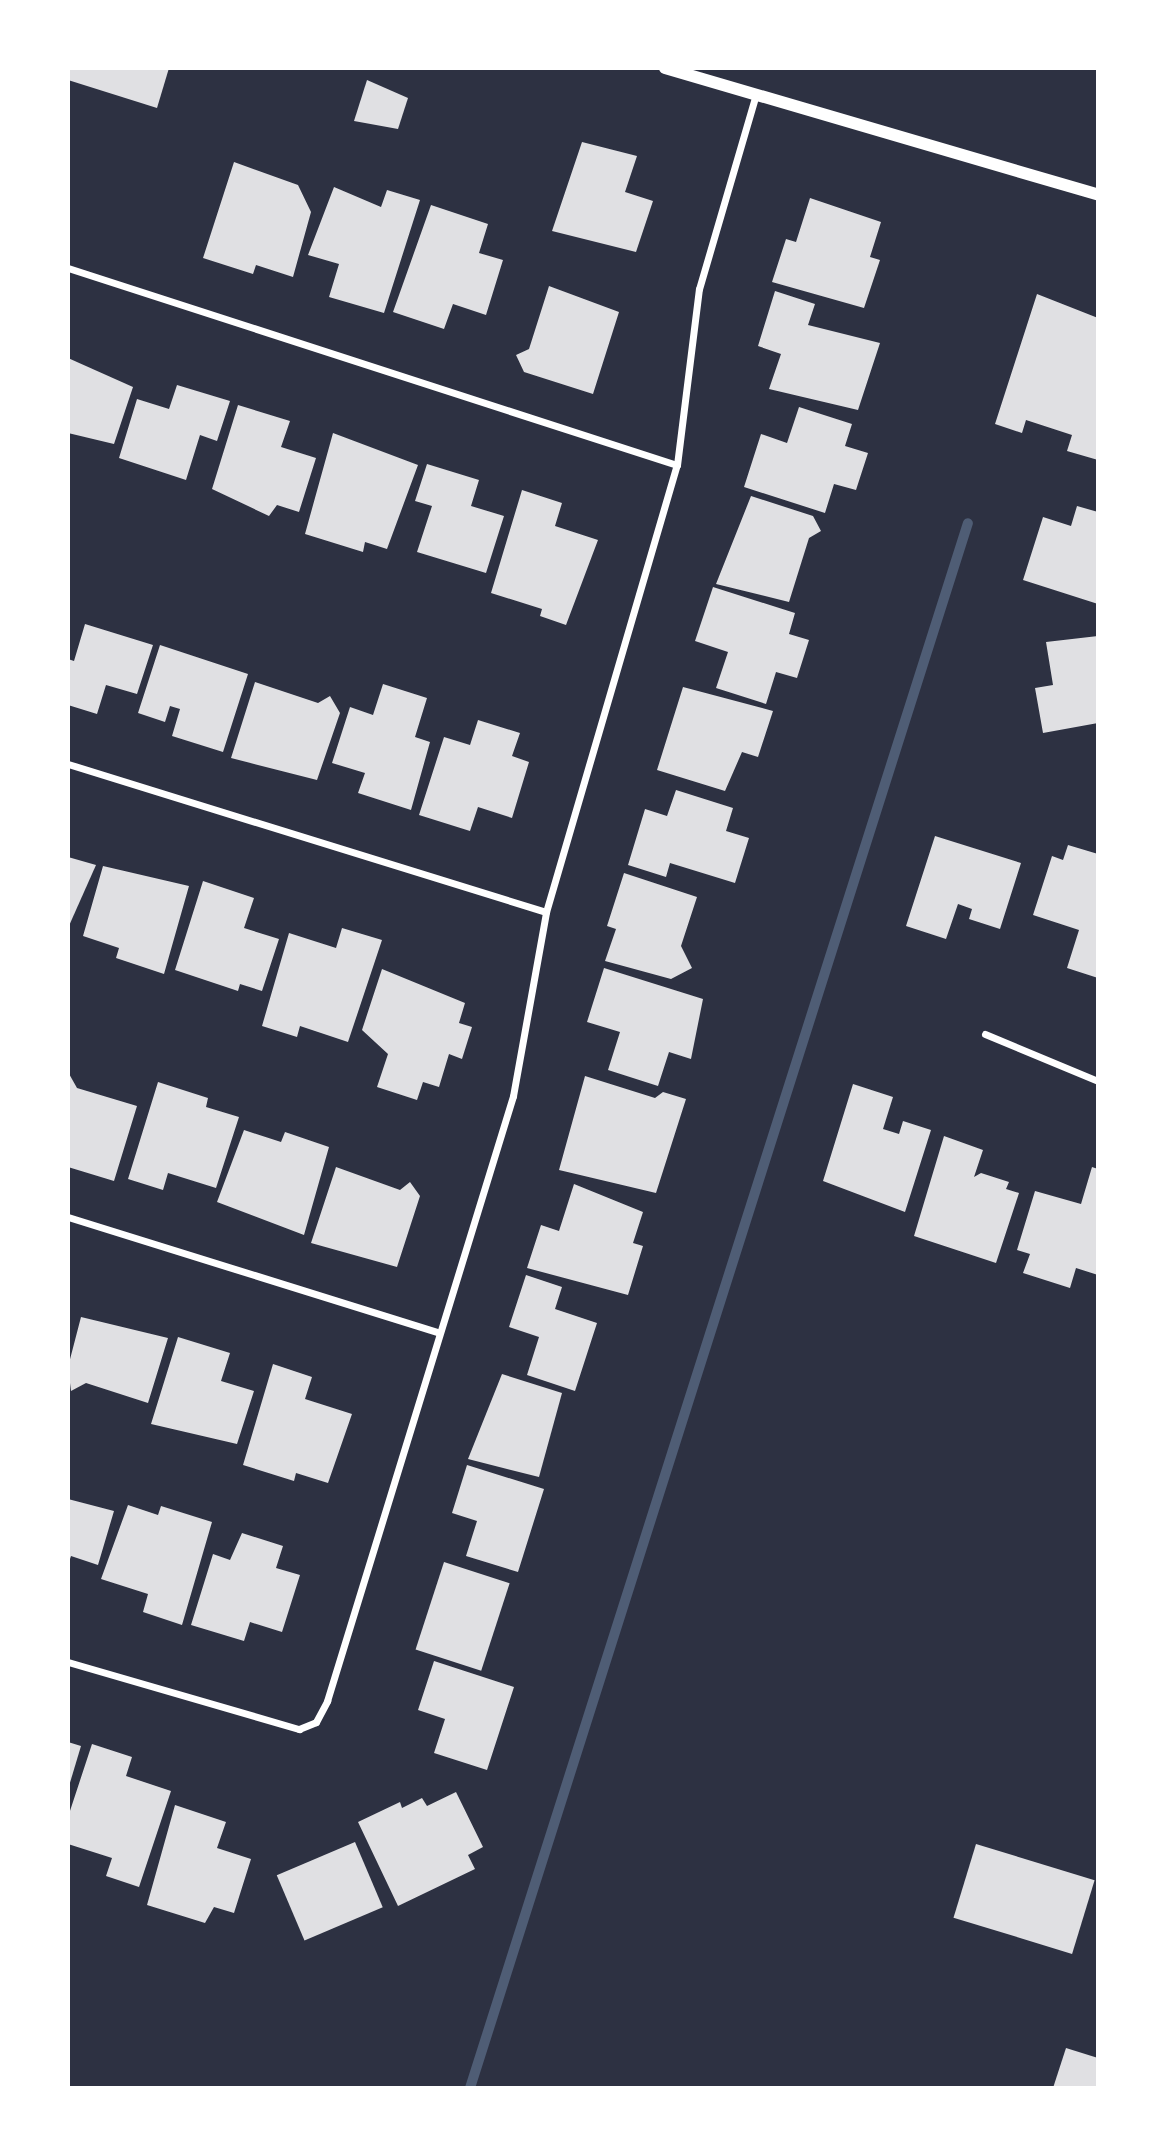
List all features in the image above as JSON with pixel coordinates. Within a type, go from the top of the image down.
[{"type":"street","points":[[666,68],[1098,195]]},
{"type":"street","points":[[68,1662],[278,1725],[299,1729],[316,1722],[513,1096],[546,912],[677,465],[699,289],[755,96]]},
{"type":"street","points":[[68,268],[677,465]]},
{"type":"street","points":[[68,764],[546,912]]},
{"type":"street","points":[[985,1034],[1098,1081]]},
{"type":"street","points":[[68,1217],[438,1332]]},
{"type":"building","points":[[68,68],[169,68],[157,108],[68,80]]},
{"type":"building","points":[[367,80],[408,98],[398,129],[354,121]]},
{"type":"building","points":[[582,142],[637,156],[625,192],[653,201],[636,252],[552,231]]},
{"type":"building","points":[[234,162],[298,185],[311,212],[293,277],[256,265],[253,274],[203,258]]},
{"type":"building","points":[[334,187],[381,207],[387,190],[420,200],[384,313],[329,297],[339,264],[308,255]]},
{"type":"building","points":[[810,198],[881,222],[870,257],[880,260],[864,308],[772,282],[786,239],[796,242]]},
{"type":"building","points":[[431,205],[488,224],[479,253],[503,260],[486,315],[453,304],[444,329],[393,312]]},
{"type":"building","points":[[549,286],[619,312],[593,394],[524,372],[516,355],[529,349]]},
{"type":"building","points":[[775,291],[815,304],[808,325],[880,343],[858,410],[769,389],[781,354],[758,346]]},
{"type":"building","points":[[1037,294],[1098,318],[1098,460],[1067,451],[1072,435],[1026,420],[1022,433],[995,424]]},
{"type":"building","points":[[68,358],[133,387],[114,444],[68,433]]},
{"type":"building","points":[[177,385],[230,401],[217,441],[200,435],[186,480],[119,458],[137,399],[169,409]]},
{"type":"building","points":[[238,405],[290,421],[281,447],[316,458],[299,512],[277,505],[269,516],[212,489]]},
{"type":"building","points":[[799,407],[852,424],[845,446],[868,453],[856,490],[834,484],[825,513],[744,487],[761,434],[787,443]]},
{"type":"building","points":[[333,433],[418,465],[387,549],[365,542],[363,552],[305,534]]},
{"type":"building","points":[[427,464],[479,480],[471,506],[504,516],[486,573],[417,552],[432,506],[415,501]]},
{"type":"building","points":[[522,490],[562,503],[555,526],[598,540],[566,625],[540,616],[542,609],[491,593]]},
{"type":"building","points":[[751,496],[813,516],[821,531],[809,538],[789,602],[716,584]]},
{"type":"building","points":[[1077,506],[1098,512],[1098,604],[1023,580],[1043,517],[1071,526]]},
{"type":"building","points":[[713,587],[795,613],[789,634],[809,640],[797,678],[776,672],[766,704],[716,688],[728,652],[695,641]]},
{"type":"building","points":[[85,624],[153,645],[137,694],[106,685],[97,714],[68,705],[68,659],[74,661]]},
{"type":"building","points":[[1098,636],[1098,723],[1043,733],[1035,688],[1053,685],[1046,642]]},
{"type":"building","points":[[160,645],[248,674],[223,752],[172,736],[180,709],[170,706],[165,722],[138,713]]},
{"type":"building","points":[[255,682],[318,703],[330,696],[340,713],[317,780],[231,758]]},
{"type":"building","points":[[383,684],[427,698],[415,737],[430,742],[411,810],[358,793],[365,773],[332,763],[350,707],[373,715]]},
{"type":"building","points":[[683,687],[773,711],[758,757],[742,752],[725,791],[657,770]]},
{"type":"building","points":[[478,720],[520,733],[512,756],[529,762],[512,818],[478,807],[470,831],[419,815],[444,737],[470,745]]},
{"type":"building","points":[[676,790],[733,808],[726,831],[749,838],[735,883],[670,863],[666,877],[628,865],[645,809],[667,816]]},
{"type":"building","points":[[935,836],[1021,863],[1000,929],[969,919],[972,909],[958,904],[946,939],[906,926]]},
{"type":"building","points":[[1068,845],[1098,854],[1098,978],[1067,968],[1079,930],[1033,915],[1052,856],[1063,860]]},
{"type":"building","points":[[68,857],[96,865],[68,928]]},
{"type":"building","points":[[103,866],[189,886],[164,974],[116,958],[119,948],[83,936]]},
{"type":"building","points":[[624,873],[697,897],[681,946],[692,968],[671,979],[605,961],[616,929],[607,926]]},
{"type":"building","points":[[203,881],[254,898],[244,928],[279,939],[262,991],[240,984],[238,991],[175,970]]},
{"type":"building","points":[[342,928],[382,940],[348,1042],[300,1026],[297,1037],[262,1026],[289,933],[336,948]]},
{"type":"building","points":[[604,968],[703,999],[691,1059],[669,1052],[658,1086],[608,1070],[620,1032],[587,1022]]},
{"type":"building","points":[[382,969],[465,1003],[459,1023],[472,1027],[462,1059],[449,1054],[439,1087],[423,1082],[417,1100],[377,1087],[388,1054],[362,1030]]},
{"type":"building","points":[[68,1072],[77,1088],[137,1106],[114,1181],[68,1167]]},
{"type":"building","points":[[585,1076],[655,1098],[663,1092],[686,1099],[656,1193],[559,1170]]},
{"type":"building","points":[[158,1082],[208,1098],[206,1107],[239,1117],[216,1188],[168,1173],[163,1190],[128,1179]]},
{"type":"building","points":[[853,1084],[893,1097],[883,1129],[899,1134],[903,1121],[931,1130],[905,1212],[823,1181]]},
{"type":"building","points":[[244,1130],[281,1142],[285,1132],[329,1147],[304,1235],[217,1202]]},
{"type":"building","points":[[944,1136],[983,1150],[974,1177],[981,1173],[1009,1182],[1006,1189],[1019,1193],[996,1263],[914,1236]]},
{"type":"building","points":[[336,1167],[400,1190],[410,1182],[420,1196],[397,1267],[311,1243]]},
{"type":"building","points":[[1092,1167],[1098,1169],[1098,1275],[1076,1268],[1070,1288],[1023,1273],[1030,1254],[1017,1250],[1035,1191],[1081,1204]]},
{"type":"building","points":[[574,1184],[643,1212],[633,1243],[643,1246],[628,1295],[527,1268],[541,1225],[559,1231]]},
{"type":"building","points":[[526,1275],[562,1287],[555,1309],[597,1323],[575,1391],[527,1375],[539,1337],[509,1327]]},
{"type":"building","points":[[81,1317],[168,1338],[148,1403],[86,1383],[71,1391],[68,1367]]},
{"type":"building","points":[[178,1337],[230,1353],[221,1381],[254,1391],[237,1444],[151,1424]]},
{"type":"building","points":[[273,1364],[312,1377],[305,1399],[352,1414],[328,1483],[296,1473],[294,1481],[243,1465]]},
{"type":"building","points":[[502,1374],[562,1393],[539,1477],[468,1459]]},
{"type":"building","points":[[467,1465],[544,1489],[518,1572],[466,1556],[477,1521],[452,1513]]},
{"type":"building","points":[[68,1499],[114,1511],[98,1565],[71,1556],[68,1565]]},
{"type":"building","points":[[128,1505],[158,1515],[161,1506],[212,1522],[182,1625],[143,1612],[148,1594],[101,1579]]},
{"type":"building","points":[[242,1533],[283,1546],[276,1568],[300,1575],[282,1632],[250,1622],[244,1641],[191,1625],[213,1554],[230,1560]]},
{"type":"building","points":[[444,1562],[510,1583],[481,1671],[416,1649]]},
{"type":"building","points":[[434,1661],[514,1687],[487,1770],[434,1753],[445,1719],[418,1710]]},
{"type":"building","points":[[68,1742],[81,1746],[69,1786],[68,1786]]},
{"type":"building","points":[[92,1744],[132,1757],[126,1776],[171,1791],[139,1887],[106,1876],[112,1858],[68,1844],[68,1817]]},
{"type":"building","points":[[456,1792],[483,1847],[468,1855],[475,1869],[398,1906],[358,1822],[400,1802],[402,1808],[422,1798],[427,1806]]},
{"type":"building","points":[[175,1805],[226,1822],[217,1848],[251,1859],[234,1913],[214,1907],[205,1923],[147,1905]]},
{"type":"building","points":[[355,1842],[383,1907],[304,1941],[277,1875]]},
{"type":"building","points":[[976,1844],[1095,1880],[1072,1954],[953,1918]]},
{"type":"building","points":[[1066,2048],[1098,2058],[1098,2088],[1053,2088]]},
{"type":"waterway","points":[[470,2088],[968,523]]}]
